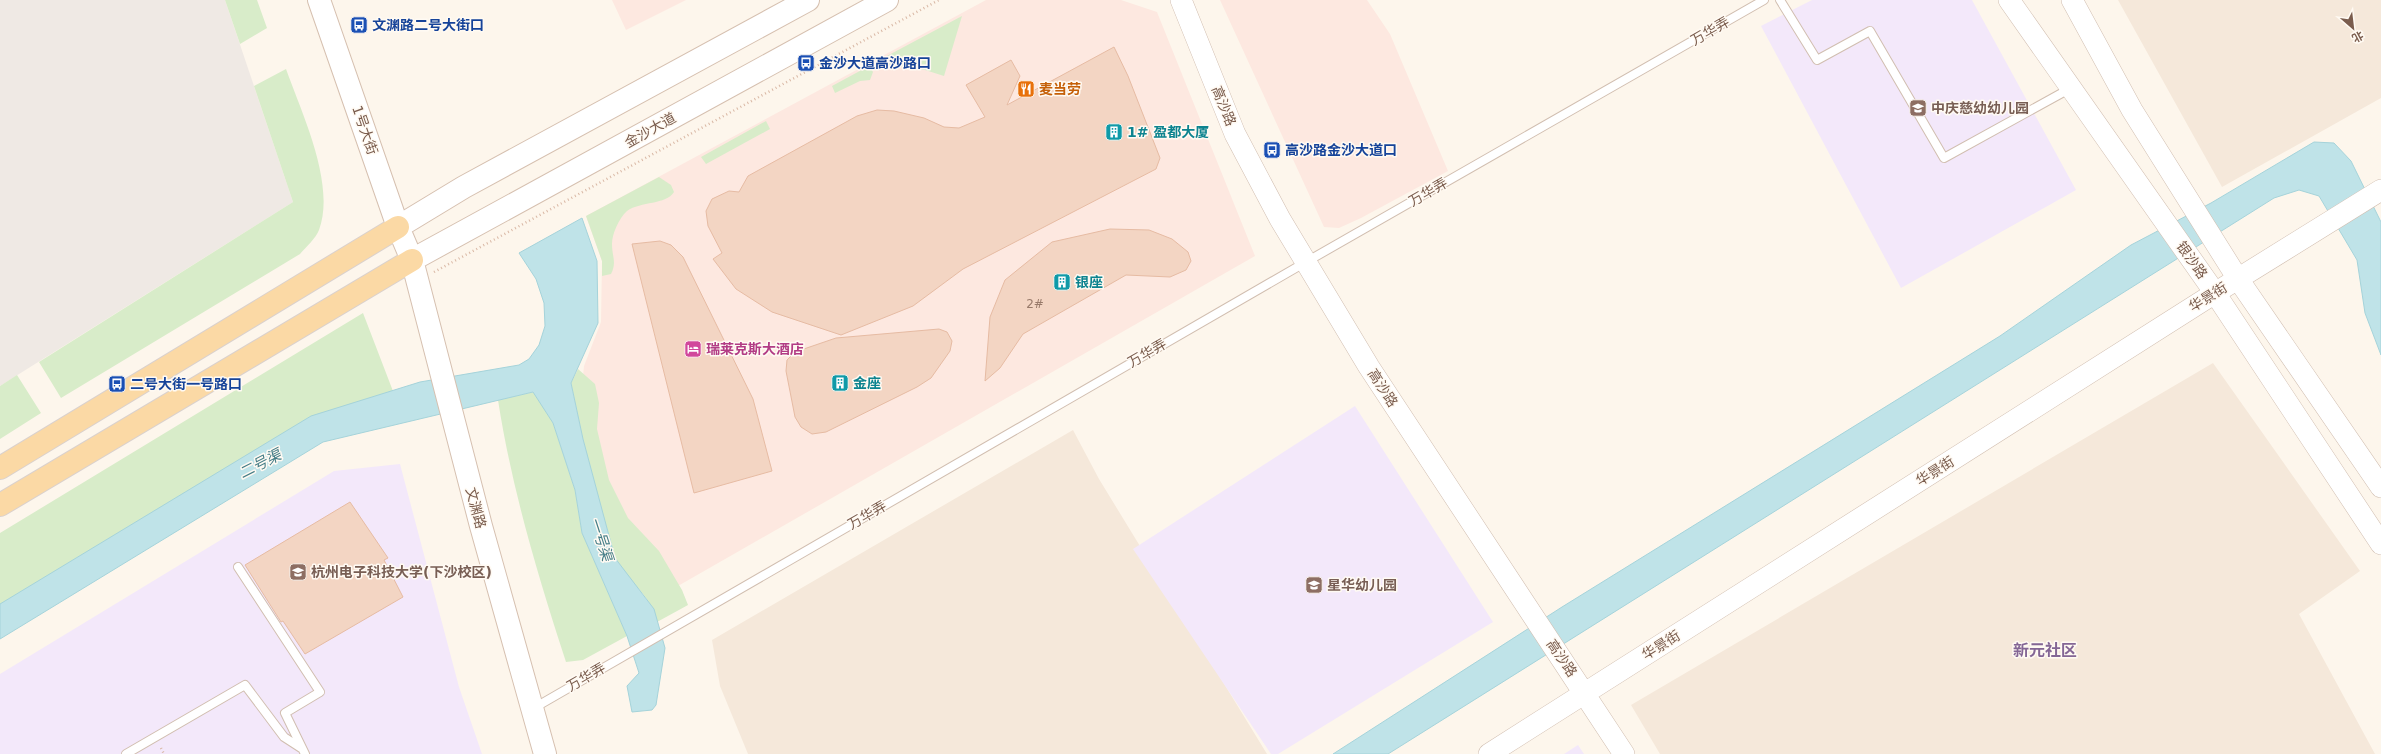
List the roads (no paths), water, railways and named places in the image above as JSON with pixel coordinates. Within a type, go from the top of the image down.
[{"type":"main road","name":"1号大街","points":[[319,0],[398,227],[412,260]]},
{"type":"main road","points":[[0,468],[464,187],[808,0]]},
{"type":"main road","name":"金沙大道","points":[[412,260],[887,0]]},
{"type":"main road","points":[[0,504],[412,260]]},
{"type":"main road","name":"文渊路","points":[[412,260],[452,414],[545,754]]},
{"type":"street","name":"高沙路","points":[[1181,0],[1235,134],[1280,219],[1369,367],[1624,754]]},
{"type":"street","name":"银沙路","points":[[2009,0],[2215,293],[2381,544]]},
{"type":"street","name":"银沙路","points":[[2072,0],[2132,110],[2238,279],[2381,487]]},
{"type":"street","name":"华景街","points":[[1489,754],[2215,293],[2381,190]]},
{"type":"lane","name":"万华弄","points":[[532,709],[1306,262],[1764,0]]},
{"type":"lane","points":[[1780,0],[1817,60],[1870,31],[1944,158],[2072,88]]},
{"type":"lane","points":[[238,567],[320,692],[285,713],[303,751]]},
{"type":"lane","points":[[126,754],[245,685],[284,737],[303,751]]},
{"type":"water","points":[[2314,142],[2334,143],[2351,161],[2381,222],[2381,355],[2365,313],[2357,260],[2319,196],[2299,190],[2274,198],[1388,754],[1333,754],[1562,607],[2000,336],[2131,245],[2211,203]]},
{"type":"water","points":[[582,218],[597,261],[598,323],[571,383],[583,439],[615,558],[654,609],[665,648],[656,705],[652,710],[632,712],[627,686],[639,673],[627,636],[582,533],[575,490],[553,423],[533,392],[323,442],[0,639],[0,604],[311,416],[420,382],[519,365],[529,359],[539,345],[545,326],[544,303],[536,279],[519,253]]},
{"type":"place","name":"文渊路二号大街口","points":[[359,25]]},
{"type":"place","name":"金沙大道高沙路口","points":[[806,63]]},
{"type":"place","name":"麦当劳","points":[[1026,89]]},
{"type":"place","name":"中庆慈幼幼儿园","points":[[1918,108]]},
{"type":"place","name":"1# 盈都大厦","points":[[1114,132]]},
{"type":"place","name":"高沙路金沙大道口","points":[[1272,150]]},
{"type":"place","name":"银座","points":[[1062,282]]},
{"type":"place","name":"瑞莱克斯大酒店","points":[[693,349]]},
{"type":"place","name":"金座","points":[[840,383]]},
{"type":"place","name":"二号大街一号路口","points":[[117,384]]},
{"type":"place","name":"杭州电子科技大学(下沙校区)","points":[[298,572]]},
{"type":"place","name":"星华幼儿园","points":[[1314,585]]},
{"type":"district","name":"新元社区","points":[[2045,650]]},
{"type":"water label","name":"二号渠","points":[[260,464]]},
{"type":"water label","name":"一号渠","points":[[601,539]]}]
